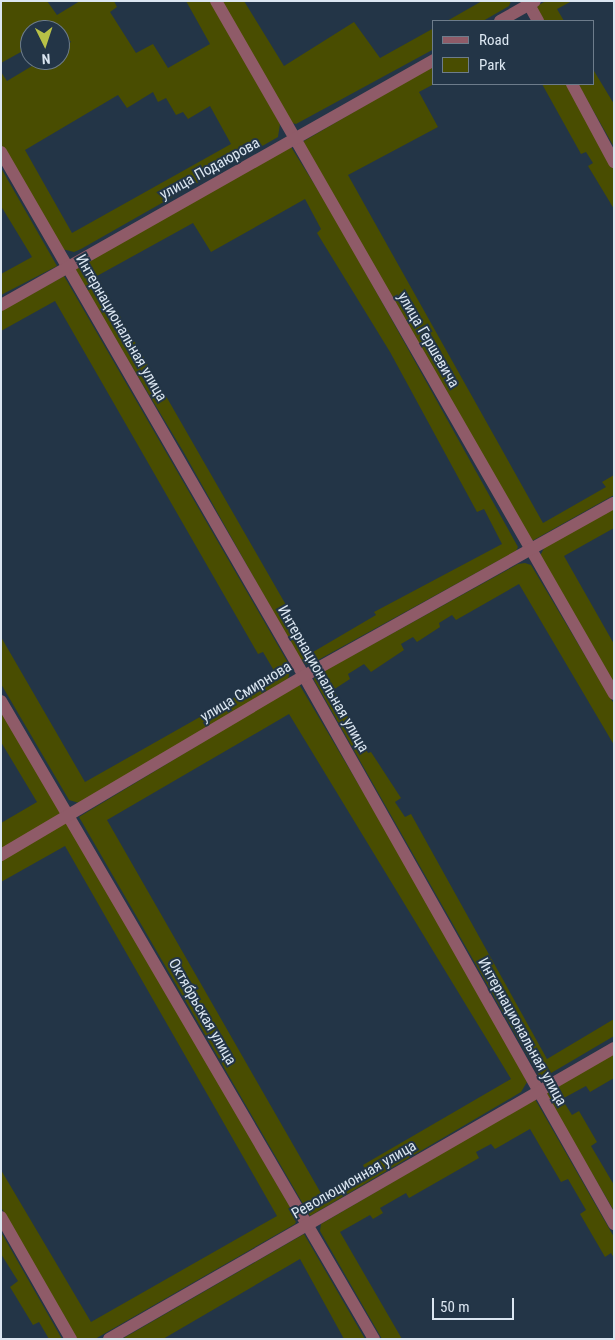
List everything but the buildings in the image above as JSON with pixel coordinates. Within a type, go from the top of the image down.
[{"type":"street","name":"улица Гершевича","points":[[216,1],[614,694]]},
{"type":"street","points":[[502,20],[530,2],[538,20]]},
{"type":"street","name":"улица Подаюрова","points":[[1,305],[432,61]]},
{"type":"street","points":[[573,85],[614,162]]},
{"type":"street","name":"Интернациональная улица","points":[[1,152],[304,676],[537,1093],[614,1224]]},
{"type":"street","name":"улица Смирнова","points":[[1,855],[304,676],[614,503]]},
{"type":"street","name":"Октябрьская улица","points":[[1,701],[374,1339]]},
{"type":"street","name":"Революционная улица","points":[[109,1339],[614,1048]]},
{"type":"street","points":[[1,1217],[70,1339]]},
{"type":"green space","points":[[1,1],[47,1],[57,15],[80,1],[114,1],[117,7],[110,12],[136,53],[153,44],[168,68],[210,44],[186,1],[211,1],[280,124],[278,137],[81,249],[74,252],[62,249],[1,144],[1,72],[7,81],[25,70],[70,70],[70,20],[20,20],[20,53],[1,63]],"holes":[[[153,92],[158,102],[166,98],[176,115],[183,112],[188,119],[210,106],[231,144],[72,233],[25,150],[118,95],[127,108]]]},
{"type":"green space","points":[[222,1],[244,1],[284,66],[354,22],[380,58],[432,29],[432,50],[296,124],[292,123]]},
{"type":"green space","points":[[482,1],[511,1],[509,6],[485,20],[449,20]]},
{"type":"green space","points":[[546,1],[572,1],[557,9],[563,20],[542,20],[535,7]]},
{"type":"green space","points":[[432,66],[432,85],[419,92],[438,127],[348,175],[543,523],[606,487],[602,482],[614,475],[614,495],[532,541],[303,144],[304,141]]},
{"type":"green space","points":[[595,73],[614,104],[614,147],[579,85],[595,85]]},
{"type":"green space","points":[[543,85],[568,85],[614,166],[614,209],[588,166],[593,163],[586,152],[581,154]]},
{"type":"green space","points":[[291,147],[333,214],[518,547],[516,551],[309,665],[301,662],[183,451],[73,269]],"holes":[[[305,199],[321,229],[317,233],[390,352],[477,512],[484,509],[502,544],[374,612],[376,615],[313,652],[97,276],[193,223],[211,252]]]},
{"type":"green space","points":[[1,168],[57,266],[1,295],[1,274],[32,257],[1,206]]},
{"type":"green space","points":[[64,276],[291,668],[288,679],[79,803],[69,800],[1,684],[1,637],[85,782],[276,674],[263,652],[258,654],[55,301],[1,331],[1,311]]},
{"type":"green space","points":[[614,507],[614,528],[564,556],[614,644],[614,685],[540,556],[545,546]]},
{"type":"green space","points":[[525,563],[531,565],[614,704],[614,745],[519,584],[456,620],[452,615],[439,623],[440,627],[417,642],[413,637],[401,644],[404,650],[371,672],[364,664],[348,674],[350,679],[333,690],[368,753],[371,752],[401,798],[395,802],[405,817],[411,814],[547,1059],[614,1019],[614,1036],[541,1079],[314,680],[315,676],[518,564]]},
{"type":"green space","points":[[299,684],[461,957],[527,1082],[521,1092],[310,1216],[79,817]],"holes":[[[289,714],[511,1079],[363,1165],[365,1169],[322,1195],[107,820]]]},
{"type":"green space","points":[[1,710],[63,815],[1,849],[1,823],[37,802],[1,742]]},
{"type":"green space","points":[[67,821],[297,1219],[295,1224],[95,1339],[77,1339],[1,1207],[1,1170],[91,1322],[277,1216],[65,846],[1,882],[1,858]]},
{"type":"green space","points":[[614,1054],[614,1078],[590,1092],[586,1086],[562,1099],[572,1115],[579,1111],[597,1142],[591,1146],[614,1185],[614,1211],[545,1093]]},
{"type":"green space","points":[[535,1099],[614,1237],[614,1258],[611,1253],[605,1257],[580,1214],[586,1210],[568,1179],[561,1182],[530,1129],[495,1149],[491,1144],[476,1152],[479,1158],[409,1198],[406,1193],[380,1208],[383,1213],[373,1219],[370,1215],[340,1232],[402,1339],[382,1339],[320,1231],[321,1224]]},
{"type":"green space","points":[[1,1232],[62,1339],[49,1339],[39,1322],[33,1325],[10,1287],[18,1281],[1,1254]]},
{"type":"green space","points":[[304,1234],[365,1339],[344,1339],[300,1259],[163,1339],[122,1339]]}]
